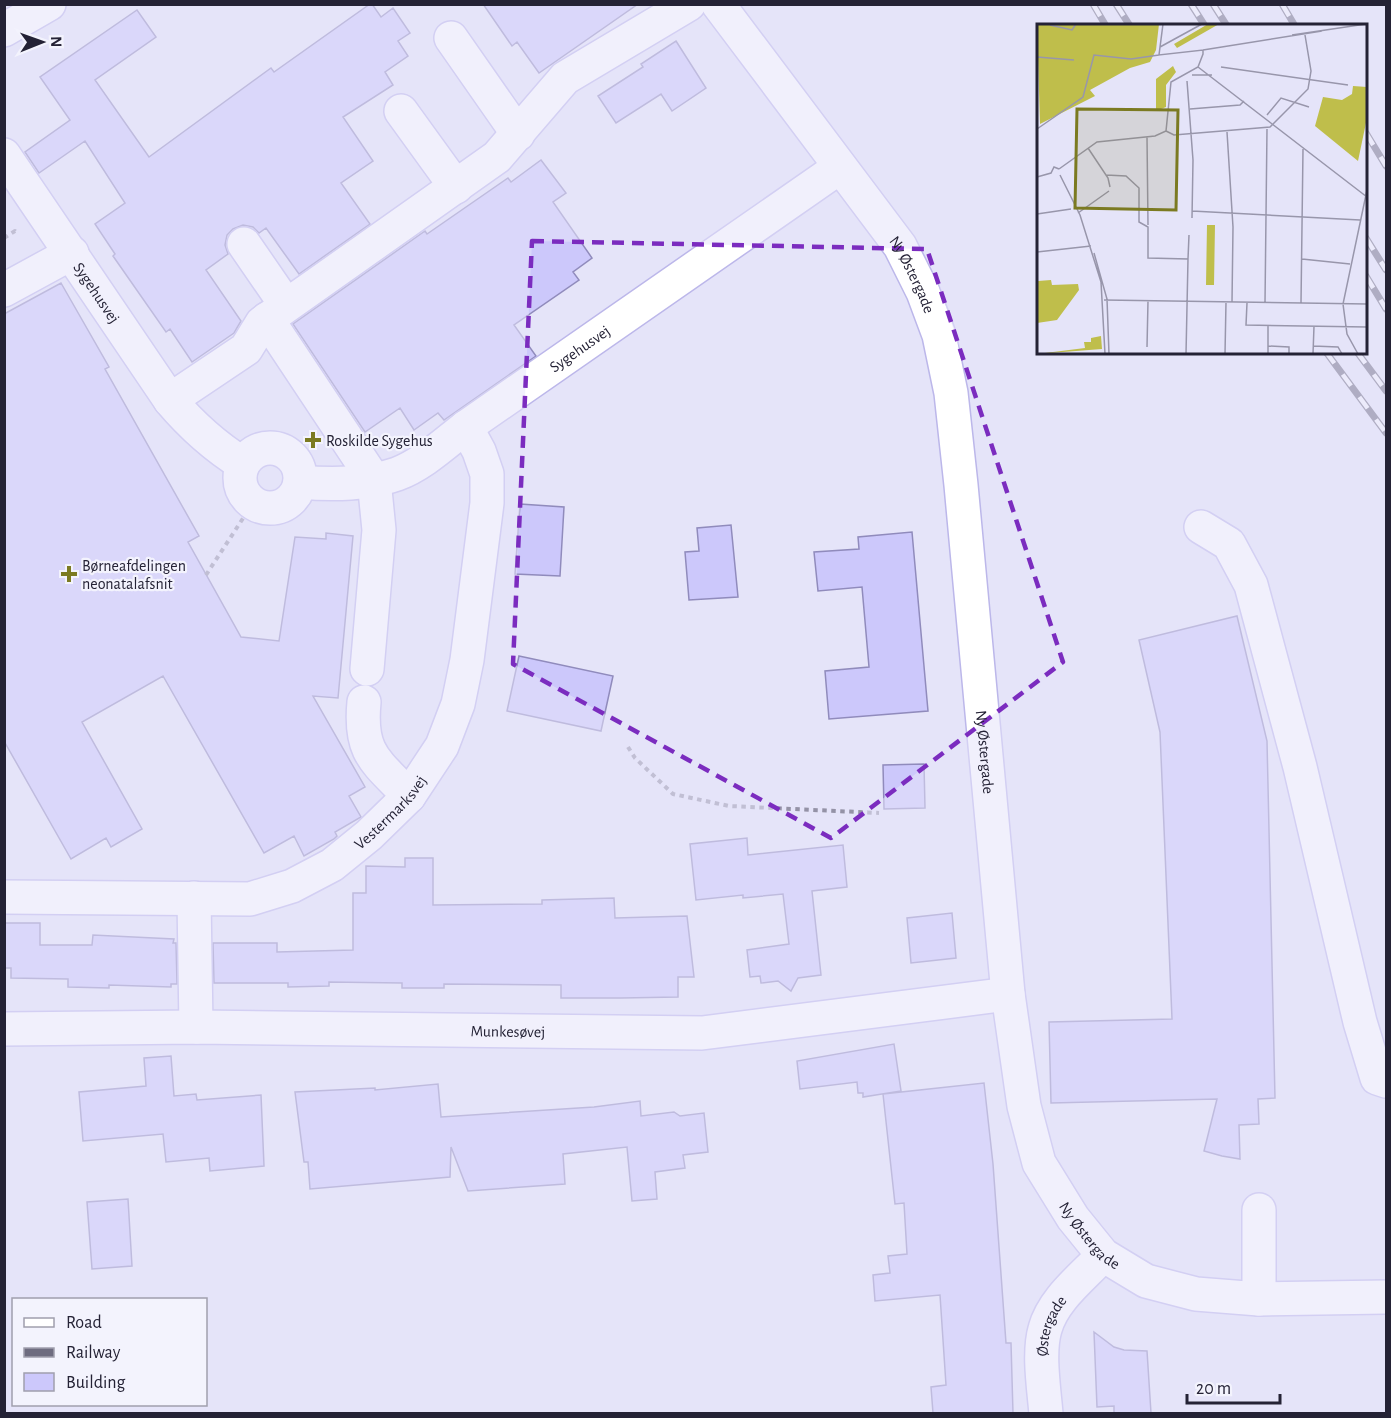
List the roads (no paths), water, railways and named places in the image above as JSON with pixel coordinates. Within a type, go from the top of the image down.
[{"type":"street","points":[[4,30],[49,4]]},
{"type":"street","points":[[170,400],[246,349],[261,323],[497,157],[565,78],[689,4]]},
{"type":"street","name":"Ny Østergade","points":[[718,4],[900,246],[923,292],[939,335],[951,393],[961,486],[1008,994],[1024,1106],[1039,1163],[1073,1218],[1103,1255],[1146,1281],[1196,1294],[1259,1299],[1386,1297]]},
{"type":"street","points":[[451,38],[518,134]]},
{"type":"street","points":[[401,111],[456,187]]},
{"type":"street","name":"Sygehusvej","points":[[4,155],[170,400],[193,426],[219,449],[243,464]]},
{"type":"street","name":"Sygehusvej","points":[[300,482],[350,484],[398,474],[407,469],[840,167]]},
{"type":"street","points":[[244,244],[277,312],[374,480],[379,530],[367,669]]},
{"type":"street","name":"Sygehusvej","points":[[4,290],[72,253]]},
{"type":"street","name":"Vestermarksvej","points":[[4,897],[250,899],[292,886],[332,865],[369,836],[409,796],[442,746],[458,704],[467,660],[487,503],[487,474],[479,451],[466,427]]},
{"type":"street","points":[[271,448],[279,449],[293,458],[300,473],[300,482],[293,498],[287,503],[270,508],[253,503],[242,490],[240,481],[243,464],[255,452],[271,448]]},
{"type":"street","points":[[1201,527],[1229,544],[1251,585],[1303,778],[1360,1022],[1377,1078],[1386,1081]]},
{"type":"street","points":[[364,702],[362,725],[370,756],[409,796]]},
{"type":"street","points":[[194,898],[196,1028]]},
{"type":"street","name":"Munkesøvej","points":[[4,1029],[196,1028],[702,1034],[1008,994]]},
{"type":"street","points":[[1259,1210],[1259,1299]]},
{"type":"street","name":"Østergade","points":[[1046,1413],[1042,1354],[1044,1329],[1060,1300],[1103,1255]]},
{"type":"railway","points":[[1093,4],[1105,24]]},
{"type":"railway","points":[[1116,4],[1129,24]]},
{"type":"railway","points":[[1191,4],[1204,24]]},
{"type":"railway","points":[[1213,4],[1226,24]]},
{"type":"railway","points":[[1282,4],[1294,24]]},
{"type":"railway","points":[[1367,135],[1386,166]]},
{"type":"railway","points":[[1367,240],[1386,270]]},
{"type":"railway","points":[[1367,278],[1386,309]]},
{"type":"railway","points":[[1327,354],[1386,433]]},
{"type":"railway","points":[[1358,354],[1386,391]]},
{"type":"place","name":"Roskilde Sygehus","points":[[313,440]]},
{"type":"place","name":"Børneafdelingen neonatalafsnit","points":[[69,574]]}]
